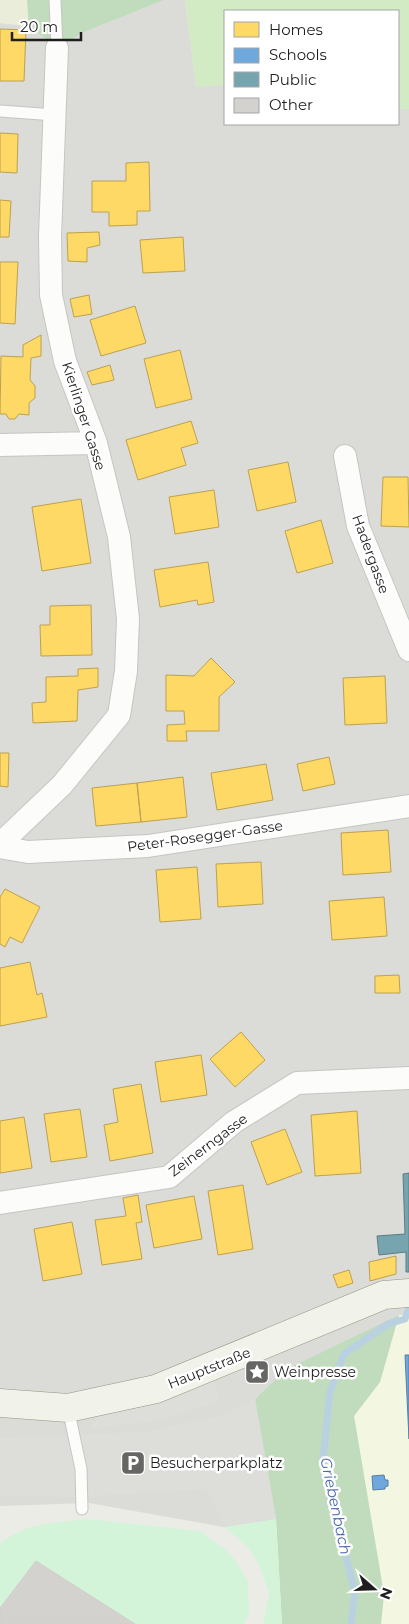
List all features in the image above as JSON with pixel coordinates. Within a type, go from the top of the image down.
[{"type":"main road","name":"Hauptstraße","points":[[0,1403],[68,1408],[156,1389],[384,1295],[409,1293]]},
{"type":"street","name":"Kierlinger Gasse","points":[[0,846],[62,785],[119,715],[126,671],[128,619],[118,538],[96,443],[65,361],[51,295],[50,237],[57,48]]},
{"type":"street","points":[[0,445],[96,443]]},
{"type":"street","name":"Hadergasse","points":[[345,456],[358,526],[409,650]]},
{"type":"street","name":"Peter-Rosegger-Gasse","points":[[0,846],[28,852],[148,846],[409,806]]},
{"type":"street","name":"Zeinerngasse","points":[[0,1203],[169,1177],[234,1122],[297,1083],[409,1078]]},
{"type":"lane","name":"Kierlinger Gasse","points":[[55,0],[57,48]]},
{"type":"lane","points":[[0,111],[55,115]]},
{"type":"lane","points":[[68,1408],[81,1469],[82,1509]]},
{"type":"shaded area","points":[[0,0],[27,0],[29,26],[0,23]]},
{"type":"shaded area","points":[[164,0],[185,0],[196,86],[224,85],[224,125],[399,125],[399,109],[409,109],[409,1315],[399,1315],[255,1398],[276,1519],[224,1527],[89,1503],[0,1506],[0,23],[29,26],[57,48],[82,33]]},
{"type":"shaded area","points":[[399,1315],[409,1315],[409,1624],[381,1624],[384,1594],[354,1416],[380,1382]]},
{"type":"shaded area","points":[[213,1381],[220,1401],[158,1421],[90,1428],[100,1414],[150,1405]]},
{"type":"shaded area","name":"Besucherparkplatz","points":[[255,1399],[276,1519],[224,1527],[207,1489],[72,1497],[0,1497],[0,1438],[144,1432],[218,1416]]},
{"type":"shaded area","points":[[87,1519],[200,1531],[225,1549],[235,1560],[248,1581],[249,1613],[244,1624],[135,1624],[36,1561],[0,1608],[0,1544],[30,1527]]},
{"type":"shaded area","points":[[276,1519],[282,1624],[263,1624],[269,1593],[258,1563],[246,1545],[224,1527]]},
{"type":"green space","points":[[27,0],[164,0],[82,33],[57,48],[29,26]]},
{"type":"green space","points":[[185,0],[409,0],[409,109],[399,109],[399,10],[224,10],[224,85],[196,87]]},
{"type":"green space","points":[[399,1315],[380,1382],[354,1416],[384,1594],[381,1624],[282,1624],[276,1519],[255,1399],[287,1369]]},
{"type":"building: Homes","points":[[0,29],[26,30],[24,81],[0,81]]},
{"type":"building: Homes","points":[[0,133],[18,134],[17,173],[0,172]]},
{"type":"building: Homes","points":[[149,162],[150,211],[137,211],[137,225],[109,226],[109,212],[92,212],[92,181],[126,181],[126,163]]},
{"type":"building: Homes","points":[[0,200],[11,201],[9,237],[0,237]]},
{"type":"building: Homes","points":[[99,232],[100,245],[87,248],[87,262],[68,261],[67,233]]},
{"type":"building: Homes","points":[[183,237],[185,271],[143,273],[140,240]]},
{"type":"building: Homes","points":[[0,262],[18,262],[15,324],[0,323]]},
{"type":"building: Homes","points":[[89,295],[92,314],[74,317],[70,299]]},
{"type":"building: Homes","points":[[135,306],[146,343],[101,356],[90,320]]},
{"type":"building: Homes","points":[[41,335],[41,356],[31,358],[30,380],[35,386],[35,398],[29,403],[29,415],[19,414],[15,419],[9,419],[6,414],[0,414],[1,356],[23,357],[23,345]]},
{"type":"building: Homes","points":[[180,350],[192,399],[156,408],[144,359]]},
{"type":"building: Homes","points":[[110,365],[114,380],[92,385],[87,372]]},
{"type":"building: Homes","points":[[191,421],[198,443],[181,448],[186,465],[138,480],[126,440]]},
{"type":"building: Homes","points":[[288,462],[296,502],[257,511],[248,470]]},
{"type":"building: Homes","points":[[383,477],[408,477],[409,527],[381,526]]},
{"type":"building: Homes","points":[[214,490],[219,527],[175,534],[169,497]]},
{"type":"building: Homes","points":[[81,499],[91,563],[42,571],[32,507]]},
{"type":"building: Homes","points":[[321,520],[333,563],[297,573],[285,531]]},
{"type":"building: Homes","points":[[208,562],[214,602],[198,605],[197,600],[160,607],[154,570]]},
{"type":"building: Homes","points":[[91,605],[92,655],[41,656],[40,625],[50,625],[50,606]]},
{"type":"building: Homes","points":[[211,658],[235,682],[219,697],[219,731],[186,731],[187,741],[167,741],[167,725],[185,724],[184,711],[166,711],[166,675],[194,676]]},
{"type":"building: Homes","points":[[98,668],[98,687],[78,690],[77,721],[33,723],[32,703],[46,702],[46,677],[78,676],[78,669]]},
{"type":"building: Homes","points":[[385,676],[387,723],[345,725],[343,678]]},
{"type":"building: Homes","points":[[0,753],[9,753],[8,787],[0,786]]},
{"type":"building: Homes","points":[[329,757],[335,784],[303,791],[297,764]]},
{"type":"building: Homes","points":[[266,764],[273,800],[217,810],[211,773]]},
{"type":"building: Homes","points":[[183,777],[187,817],[141,822],[137,783]]},
{"type":"building: Homes","points":[[137,783],[141,822],[96,826],[92,788]]},
{"type":"building: Homes","points":[[388,830],[391,872],[343,875],[341,833]]},
{"type":"building: Homes","points":[[261,862],[263,904],[218,907],[216,864]]},
{"type":"building: Homes","points":[[197,867],[201,919],[160,922],[156,870]]},
{"type":"building: Homes","points":[[5,889],[40,907],[22,943],[10,937],[5,947],[0,944],[0,897]]},
{"type":"building: Homes","points":[[384,897],[387,936],[332,940],[329,901]]},
{"type":"building: Homes","points":[[30,962],[37,995],[42,993],[47,1017],[0,1026],[0,968]]},
{"type":"building: Homes","points":[[399,975],[400,993],[375,993],[375,976]]},
{"type":"building: Homes","points":[[241,1032],[265,1060],[235,1087],[210,1059]]},
{"type":"building: Homes","points":[[201,1055],[207,1095],[161,1102],[155,1062]]},
{"type":"building: Homes","points":[[141,1084],[153,1153],[110,1161],[104,1125],[118,1122],[113,1089]]},
{"type":"building: Homes","points":[[80,1109],[87,1157],[51,1162],[44,1114]]},
{"type":"building: Homes","points":[[357,1111],[361,1173],[315,1176],[311,1115]]},
{"type":"building: Homes","points":[[24,1117],[32,1168],[0,1173],[0,1121]]},
{"type":"building: Homes","points":[[285,1129],[302,1172],[267,1185],[251,1142]]},
{"type":"building: Homes","points":[[243,1185],[253,1249],[218,1255],[208,1191]]},
{"type":"building: Homes","points":[[138,1195],[142,1222],[136,1223],[142,1259],[102,1265],[95,1220],[126,1216],[123,1198]]},
{"type":"building: Homes","points":[[194,1196],[202,1239],[154,1248],[146,1205]]},
{"type":"building: Homes","points":[[72,1222],[82,1274],[43,1281],[34,1229]]},
{"type":"building: Homes","points":[[396,1256],[396,1274],[370,1281],[369,1262]]},
{"type":"building: Homes","points":[[349,1270],[353,1283],[338,1288],[333,1275]]},
{"type":"building: Schools","points":[[405,1355],[409,1355],[409,1439]]},
{"type":"building: Schools","points":[[384,1475],[385,1480],[388,1480],[388,1486],[385,1489],[373,1490],[372,1476]]},
{"type":"building: Public","points":[[409,1173],[409,1272],[406,1272],[406,1252],[379,1255],[377,1236],[405,1234],[403,1174]]},
{"type":"building: Other","points":[[36,1561],[135,1624],[0,1624],[0,1608]]},
{"type":"waterway","name":"Griebenbach","points":[[351,1624],[355,1591],[331,1501],[323,1459],[330,1392],[344,1354],[388,1324],[405,1319],[409,1307]]},
{"type":"place","name":"Weinpresse","points":[[257,1372]]},
{"type":"place","name":"Besucherparkplatz","points":[[133,1463]]}]
